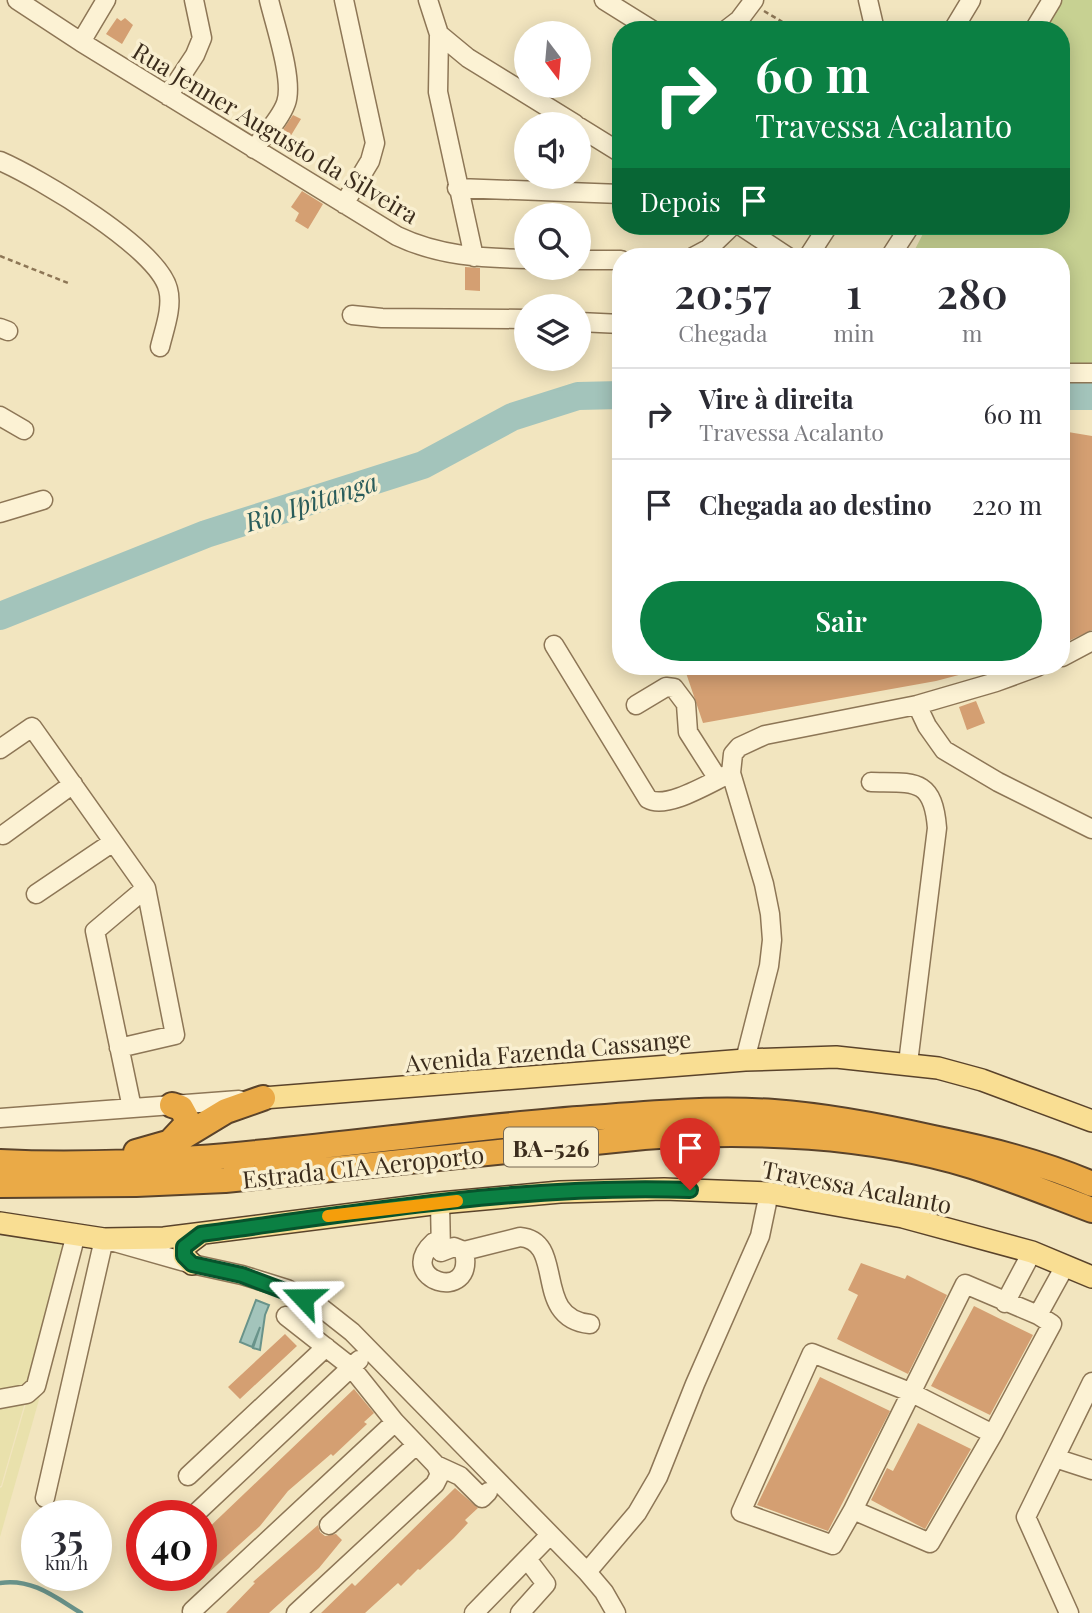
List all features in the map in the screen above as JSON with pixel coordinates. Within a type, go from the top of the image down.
[{"type":"highway","points":[[71,1166],[191,1135],[226,1111],[263,1098]]},
{"type":"highway","points":[[168,1143],[178,1135],[187,1119],[181,1108],[172,1105]]},
{"type":"highway","name":"Estrada CIA Aeroporto","points":[[0,1162],[71,1166],[151,1163],[541,1121],[703,1111],[771,1112],[818,1116],[973,1146],[1057,1169],[1092,1184]]},
{"type":"highway","name":"Estrada CIA Aeroporto","points":[[0,1185],[225,1180],[644,1137],[706,1133],[755,1134],[801,1136],[915,1153],[969,1166],[1092,1210]]},
{"type":"main road","name":"Avenida Fazenda Cassange","points":[[263,1098],[746,1060],[836,1057],[908,1063],[982,1080],[1092,1121]]},
{"type":"main road","name":"Travessa Acalanto","points":[[0,1223],[104,1239],[163,1238],[440,1203],[560,1192],[664,1189],[769,1193],[904,1217],[1032,1252],[1092,1277]]},
{"type":"main road","points":[[192,1264],[184,1256],[184,1247],[201,1234]]},
{"type":"street","name":"Rua Jenner Augusto da Silveira","points":[[17,0],[254,149],[415,244],[474,257],[514,258]]},
{"type":"street","points":[[80,42],[106,0]]},
{"type":"street","points":[[168,96],[195,55],[202,38],[194,0]]},
{"type":"street","points":[[254,149],[288,99],[288,83],[269,0]]},
{"type":"street","points":[[344,0],[374,143],[370,161],[344,204]]},
{"type":"street","points":[[428,0],[439,34],[438,92],[474,257]]},
{"type":"street","points":[[604,0],[638,21]]},
{"type":"street","points":[[868,0],[873,21]]},
{"type":"street","points":[[958,21],[971,0]]},
{"type":"street","points":[[1039,21],[1052,0]]},
{"type":"street","points":[[737,21],[753,2]]},
{"type":"street","points":[[439,34],[468,58],[556,112]]},
{"type":"street","points":[[591,134],[612,147]]},
{"type":"street","points":[[0,161],[63,194],[138,249],[160,273],[170,300],[160,347]]},
{"type":"street","points":[[457,188],[612,194]]},
{"type":"street","points":[[709,248],[723,235]]},
{"type":"street","points":[[754,235],[773,248]]},
{"type":"street","points":[[591,260],[612,260]]},
{"type":"street","points":[[352,315],[382,318],[514,319]]},
{"type":"street","points":[[591,323],[612,324]]},
{"type":"street","points":[[1070,373],[1092,373]]},
{"type":"street","points":[[0,416],[24,430]]},
{"type":"street","points":[[0,513],[43,500]]},
{"type":"street","points":[[1070,653],[1092,641]]},
{"type":"street","points":[[554,645],[648,799],[662,803],[725,776],[733,754],[739,747],[757,738],[918,705],[995,675]]},
{"type":"street","points":[[636,705],[666,687],[674,688],[686,704],[688,732],[725,776],[764,884],[771,914],[772,940],[769,966],[746,1060]]},
{"type":"street","points":[[918,705],[926,726],[944,750],[998,782],[1092,829]]},
{"type":"street","points":[[0,749],[32,727],[146,888],[175,1035],[119,1048]]},
{"type":"street","points":[[871,782],[922,786],[936,813],[937,828],[908,1063]]},
{"type":"street","points":[[3,835],[73,784]]},
{"type":"street","points":[[36,894],[113,842]]},
{"type":"street","points":[[132,1108],[95,931],[146,888]]},
{"type":"street","name":"Avenida Fazenda Cassange","points":[[0,1118],[263,1098]]},
{"type":"street","points":[[587,1572],[637,1513],[654,1487],[695,1384],[760,1236],[769,1193]]},
{"type":"street","points":[[440,1203],[441,1252]]},
{"type":"street","points":[[0,1399],[27,1394],[36,1386],[76,1234]]},
{"type":"street","points":[[441,1252],[454,1247],[464,1251],[520,1237],[529,1238],[537,1243],[543,1253],[559,1309],[567,1318],[590,1325]]},
{"type":"street","points":[[45,1498],[104,1239]]},
{"type":"street","name":"Travessa Acalanto","points":[[104,1239],[242,1275],[287,1290],[319,1306],[352,1332],[545,1540],[587,1572],[604,1592],[616,1613]]},
{"type":"street","points":[[441,1252],[434,1242],[426,1249],[422,1260],[425,1272],[432,1280],[443,1283],[455,1281],[463,1273],[466,1262],[464,1251]]},
{"type":"street","points":[[1005,1303],[1032,1252]]},
{"type":"street","points":[[1038,1315],[1065,1266]]},
{"type":"street","points":[[853,1510],[930,1543],[993,1434],[1052,1324],[1038,1315],[965,1284],[910,1392],[853,1510],[833,1545],[741,1512],[812,1353],[910,1392],[993,1434]]},
{"type":"street","points":[[286,1316],[351,1367],[395,1422],[436,1465],[460,1476],[482,1498],[488,1492]]},
{"type":"street","points":[[188,1476],[326,1347]]},
{"type":"street","points":[[210,1500],[369,1350]]},
{"type":"street","points":[[1069,1613],[1027,1517],[1092,1382]]},
{"type":"street","points":[[192,1611],[395,1422]]},
{"type":"street","points":[[329,1525],[416,1445]]},
{"type":"street","points":[[1055,1458],[1092,1470]]},
{"type":"street","points":[[296,1613],[435,1484],[440,1474],[436,1465]]},
{"type":"street","points":[[474,1613],[545,1540]]},
{"type":"street","points":[[520,1613],[546,1584],[527,1559]]},
{"type":"path","points":[[753,2],[782,21]]},
{"type":"path","points":[[0,256],[68,283]]},
{"type":"shaded area","points":[[0,1236],[71,1242],[1,1486],[0,1486]]},
{"type":"shaded area","points":[[72,1243],[83,1245],[0,1537],[0,1488]]},
{"type":"green space","points":[[1048,0],[1092,0],[1092,364],[1070,363],[1070,248],[916,248],[922,235],[1070,235],[1070,21],[1037,21]]},
{"type":"water","points":[[256,1300],[269,1305],[260,1350],[253,1348],[260,1327],[252,1347],[240,1342]]},
{"type":"building","points":[[117,18],[121,21],[125,18],[133,25],[122,44],[106,34]]},
{"type":"building","points":[[293,115],[301,119],[287,142],[278,137]]},
{"type":"building","points":[[302,191],[323,204],[308,229],[295,221],[299,213],[291,207]]},
{"type":"building","points":[[465,267],[480,268],[480,291],[465,290]]},
{"type":"building","points":[[1070,432],[1092,436],[1092,630],[1070,640]]},
{"type":"building","points":[[687,675],[959,675],[936,681],[703,723]]},
{"type":"building","points":[[976,701],[985,723],[967,730],[959,707]]},
{"type":"building","points":[[861,1263],[905,1279],[907,1275],[947,1295],[908,1374],[837,1339],[858,1295],[848,1290]]},
{"type":"building","points":[[974,1306],[1033,1335],[990,1415],[931,1386]]},
{"type":"building","points":[[285,1334],[297,1346],[240,1399],[228,1387]]},
{"type":"building","points":[[820,1377],[890,1411],[828,1531],[757,1505]]},
{"type":"building","points":[[354,1389],[374,1413],[364,1422],[367,1424],[333,1456],[331,1454],[288,1491],[260,1526],[217,1565],[217,1520]]},
{"type":"building","points":[[918,1423],[971,1449],[925,1529],[871,1500],[887,1468],[893,1471]]},
{"type":"building","points":[[455,1488],[478,1508],[465,1520],[468,1523],[454,1538],[420,1570],[401,1586],[398,1583],[365,1613],[321,1613],[352,1583],[355,1586]]},
{"type":"building","points":[[318,1525],[325,1536],[336,1534],[342,1540],[319,1568],[269,1613],[226,1613],[255,1583],[253,1582]]},
{"type":"waterway","name":"Rio Ipitanga","points":[[0,616],[206,534],[423,465],[512,417],[578,396],[612,395]]},
{"type":"waterway","name":"Rio Ipitanga","points":[[1070,396],[1092,396]]},
{"type":"waterway","points":[[0,1583],[33,1586],[81,1613]]},
{"type":"slow traffic","points":[[328,1216],[457,1201]]},
{"type":"route","points":[[303,1298],[242,1275],[192,1264],[184,1256],[184,1247],[192,1238],[201,1234],[440,1203],[560,1192],[690,1190]]}]
